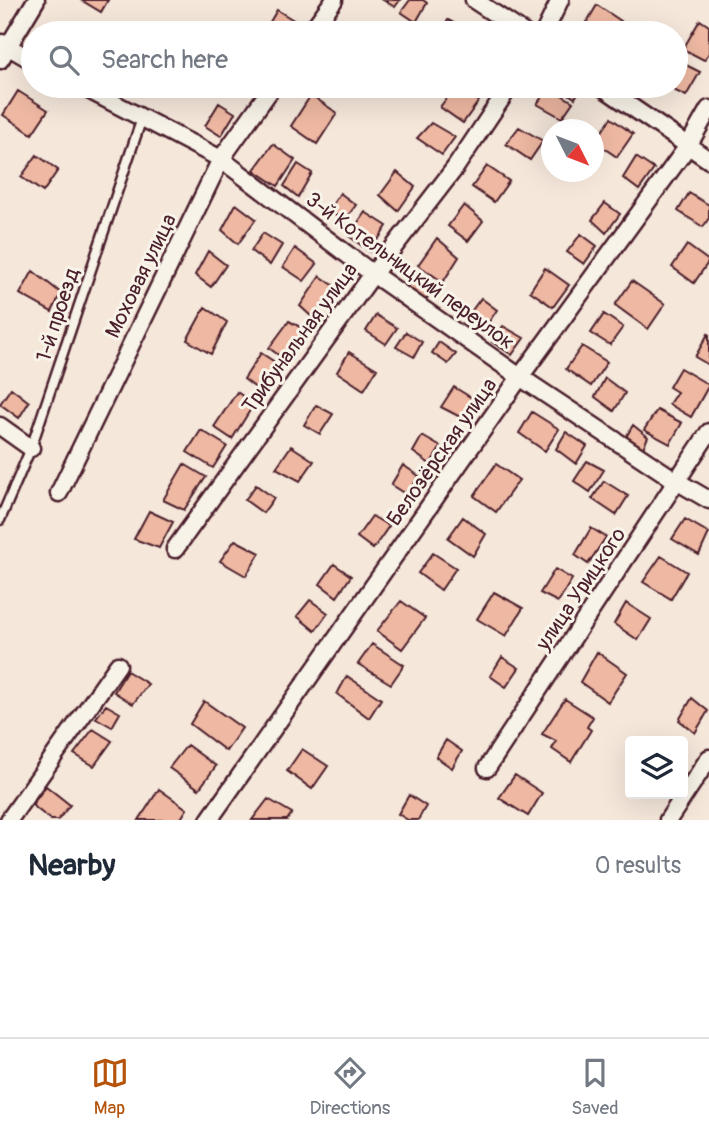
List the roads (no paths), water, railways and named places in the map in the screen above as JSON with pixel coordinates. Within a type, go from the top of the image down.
[{"type":"street","points":[[22,21],[36,0]]},
{"type":"street","points":[[319,21],[334,0]]},
{"type":"street","points":[[474,0],[506,21]]},
{"type":"street","points":[[550,21],[560,0]]},
{"type":"street","points":[[21,23],[3,50],[21,57]]},
{"type":"street","name":"3-й Котельницкий переулок","points":[[104,98],[220,159],[373,274],[520,376],[709,500]]},
{"type":"street","name":"Моховая улица","points":[[60,493],[220,159],[264,98]]},
{"type":"street","name":"Трибунальная улица","points":[[175,549],[373,274],[455,168],[502,98]]},
{"type":"street","points":[[618,98],[709,160]]},
{"type":"street","name":"Белозёрская улица","points":[[209,820],[520,376],[688,146],[709,109]]},
{"type":"street","points":[[0,426],[32,448]]},
{"type":"street","name":"улица Урицкого","points":[[487,768],[709,432]]},
{"type":"street","points":[[9,820],[118,666]]},
{"type":"street","points":[[668,820],[709,758]]},
{"type":"lane","name":"1-й проезд","points":[[0,520],[32,448],[142,118]]}]
